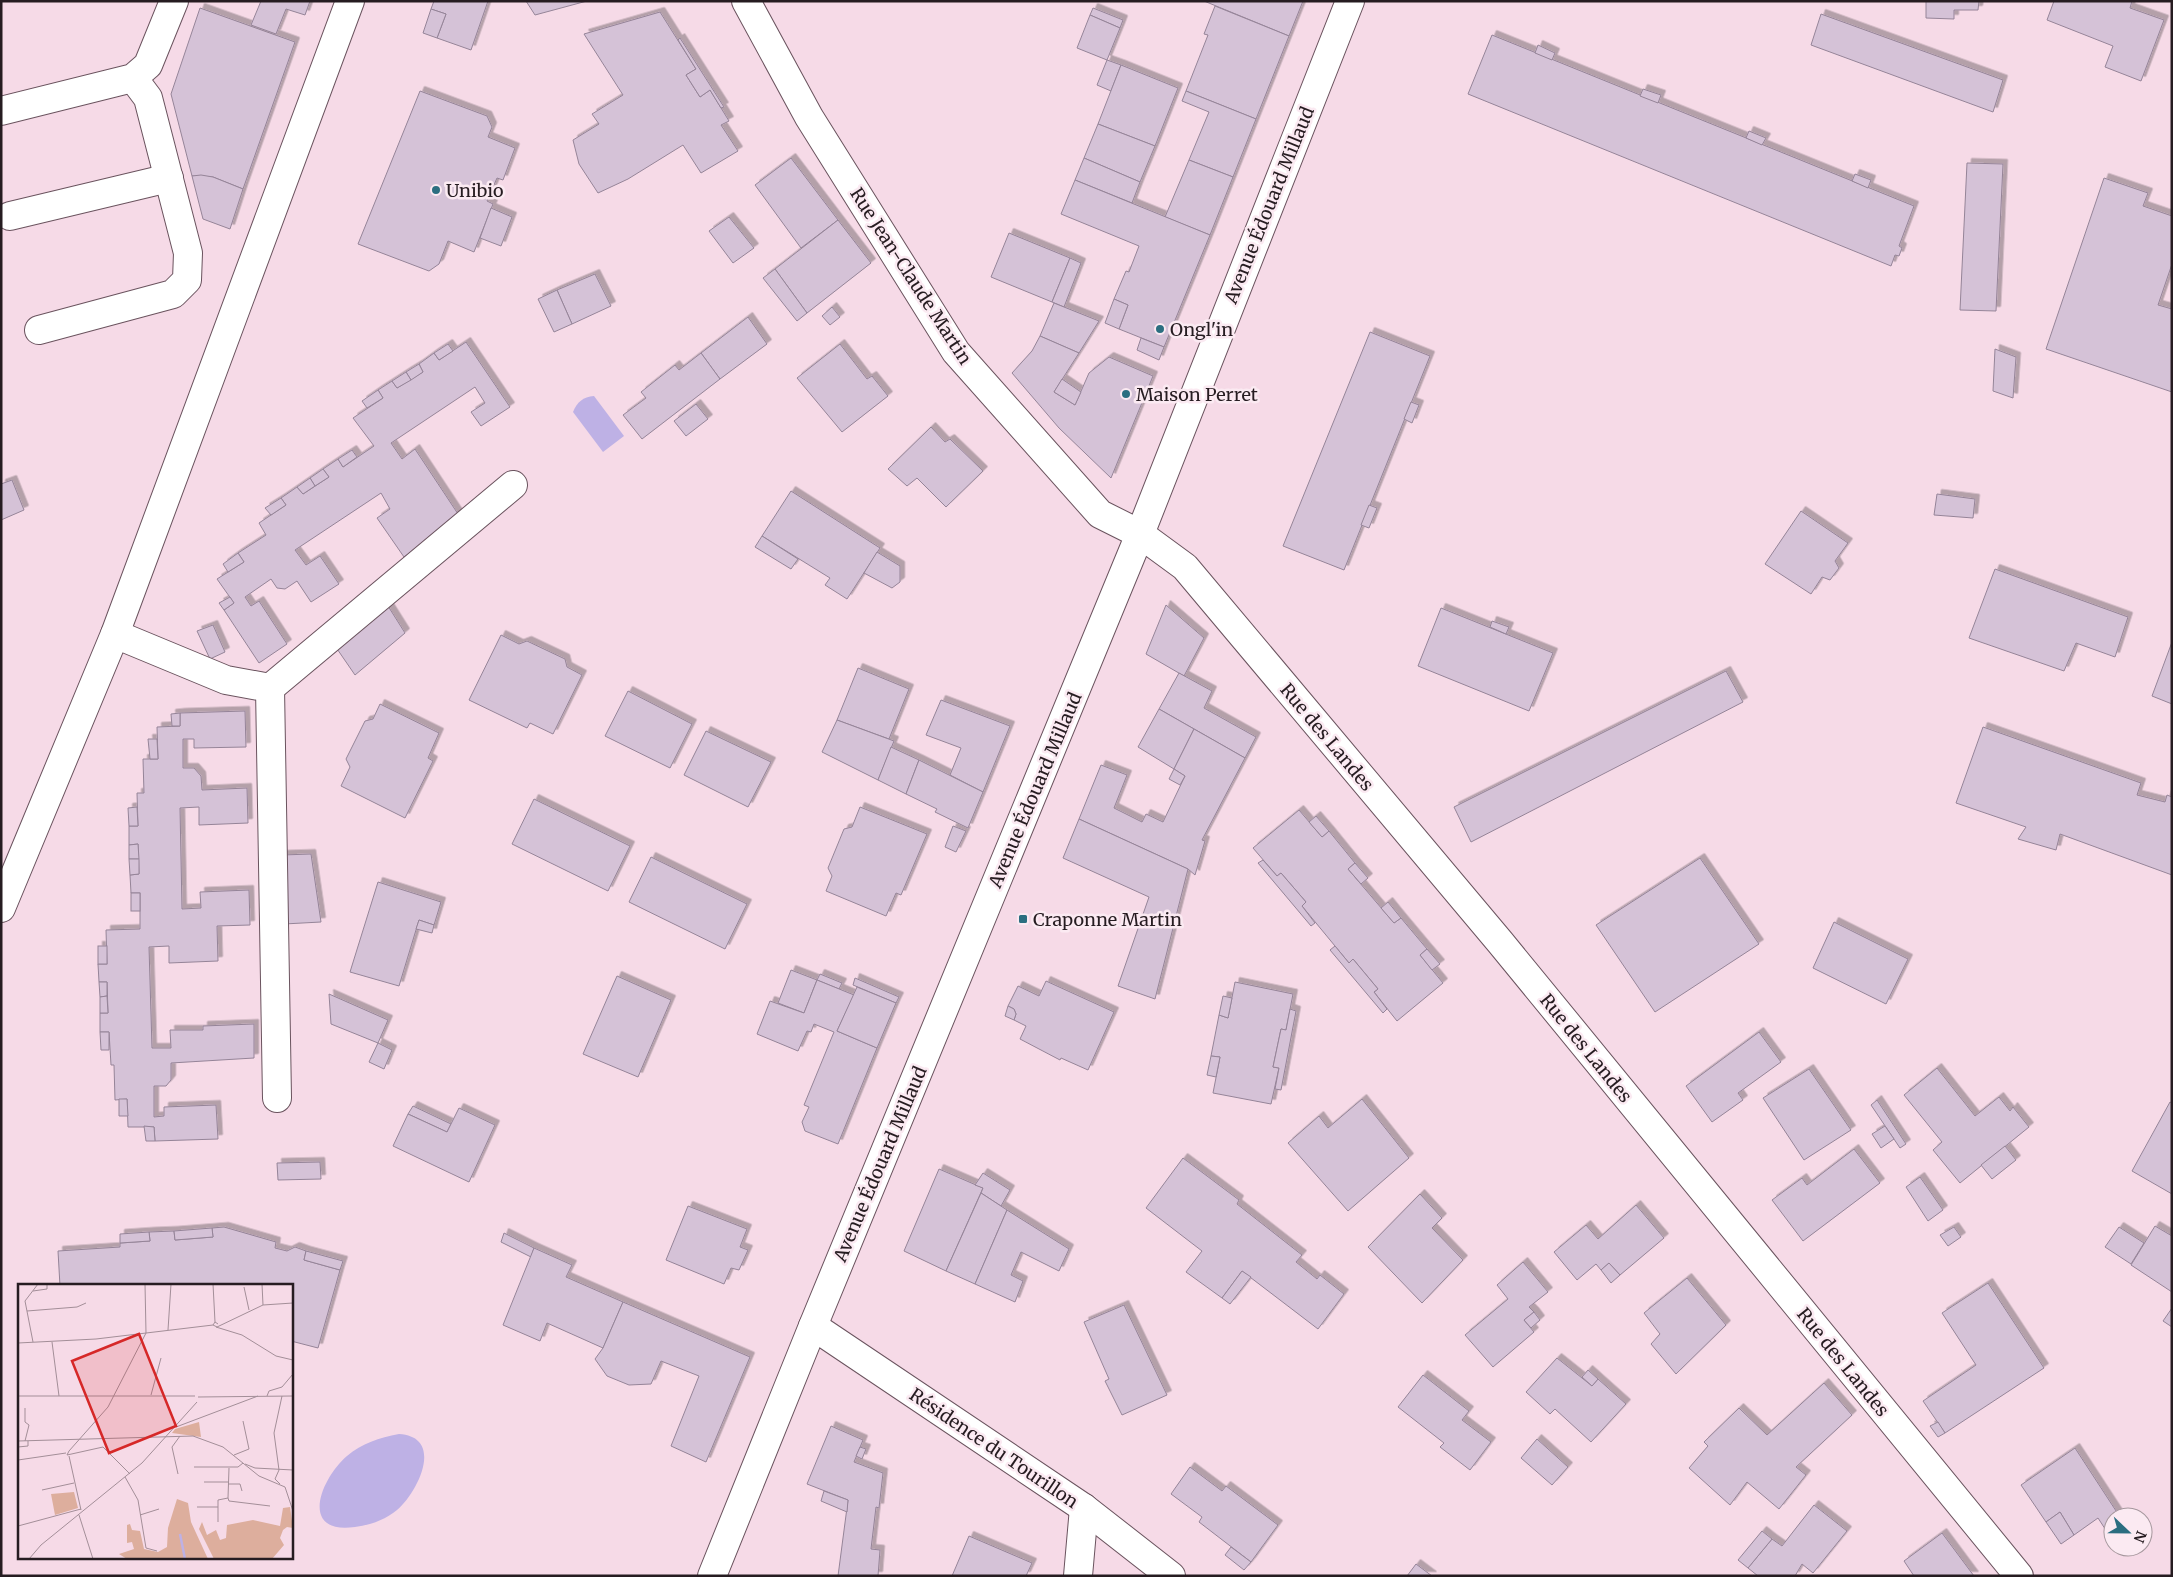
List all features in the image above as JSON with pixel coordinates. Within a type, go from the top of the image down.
[{"type":"street","points":[[1,111],[133,78],[148,65],[174,1]]},
{"type":"street","points":[[1,908],[115,634],[350,1]]},
{"type":"street","name":"Rue Jean-Claude Martin","points":[[746,1],[809,117],[956,352],[1100,514],[1140,534]]},
{"type":"street","name":"Avenue Édouard Millaud","points":[[712,1576],[813,1326],[1140,534],[1350,1]]},
{"type":"street","points":[[39,330],[173,294],[187,280],[188,253],[148,98],[133,78]]},
{"type":"street","points":[[10,216],[169,178]]},
{"type":"street","points":[[270,688],[514,485]]},
{"type":"street","name":"Rue des Landes","points":[[1140,534],[1185,567],[1500,942],[2019,1576]]},
{"type":"street","points":[[115,634],[226,680],[270,688]]},
{"type":"street","points":[[270,688],[277,1098]]},
{"type":"street","name":"Résidence du Tourillon","points":[[813,1326],[1084,1508],[1171,1576]]},
{"type":"street","points":[[1078,1576],[1084,1508]]},
{"type":"shaded area","points":[[594,396],[624,436],[603,452],[573,412],[576,405],[581,401]]},
{"type":"shaded area","points":[[399,1434],[413,1437],[421,1445],[424,1455],[419,1479],[405,1502],[387,1517],[366,1525],[337,1527],[326,1522],[321,1514],[320,1503],[323,1490],[338,1466],[353,1451],[365,1444]]},
{"type":"building","points":[[261,1],[310,1],[305,15],[286,9],[276,34],[251,25]]},
{"type":"building","points":[[434,1],[488,1],[471,50],[437,38],[446,14],[431,9]]},
{"type":"building","points":[[526,1],[587,1],[535,15]]},
{"type":"building","points":[[1204,1],[1303,1],[1289,36]]},
{"type":"building","points":[[1926,1],[1979,1],[1978,10],[1954,10],[1954,19],[1926,18]]},
{"type":"building","points":[[2054,1],[2132,1],[2130,8],[2164,20],[2141,81],[2105,67],[2113,46],[2047,20]]},
{"type":"building","points":[[1215,6],[1289,36],[1256,119],[1186,91],[1208,35],[1204,34]]},
{"type":"building","points":[[200,8],[295,42],[243,189],[213,177],[192,176],[171,94]]},
{"type":"building","points":[[1093,8],[1123,20],[1120,28],[1090,15]]},
{"type":"building","points":[[431,9],[446,14],[437,38],[423,33]]},
{"type":"building","points":[[660,12],[696,69],[686,75],[700,97],[710,90],[729,121],[721,125],[738,151],[701,173],[683,145],[628,179],[598,193],[579,164],[573,140],[599,124],[592,114],[623,95],[584,34]]},
{"type":"building","points":[[1821,14],[2003,80],[1993,112],[1811,45]]},
{"type":"building","points":[[1090,15],[1120,28],[1107,60],[1077,48]]},
{"type":"building","points":[[1492,35],[1914,206],[1899,246],[1902,248],[1899,256],[1895,255],[1891,266],[1468,94]]},
{"type":"building","points":[[680,38],[724,107],[721,108],[710,90],[700,97],[686,75],[696,69],[678,40]]},
{"type":"building","points":[[1538,45],[1555,53],[1552,60],[1535,53]]},
{"type":"building","points":[[1107,60],[1121,65],[1111,91],[1097,85]]},
{"type":"building","points":[[1121,65],[1178,88],[1155,146],[1098,124]]},
{"type":"building","points":[[1643,89],[1661,95],[1658,103],[1640,96]]},
{"type":"building","name":"Unibio","points":[[420,91],[487,116],[492,127],[488,137],[515,148],[503,180],[497,178],[487,201],[493,204],[474,252],[448,241],[439,264],[429,271],[358,244]]},
{"type":"building","points":[[1186,91],[1256,119],[1233,177],[1189,160],[1209,112],[1182,101]]},
{"type":"building","points":[[1098,124],[1155,146],[1140,182],[1084,158]]},
{"type":"building","points":[[1749,131],[1766,138],[1762,145],[1746,138]]},
{"type":"building","points":[[791,158],[838,220],[801,248],[755,185]]},
{"type":"building","points":[[1084,158],[1140,182],[1132,203],[1075,180]]},
{"type":"building","points":[[1189,160],[1233,177],[1210,235],[1165,217]]},
{"type":"building","points":[[1967,163],[2003,164],[1996,311],[1960,310]]},
{"type":"building","points":[[1855,174],[1871,180],[1868,188],[1852,181]]},
{"type":"building","points":[[192,176],[213,177],[243,189],[230,229],[203,219]]},
{"type":"building","points":[[2104,178],[2148,193],[2143,206],[2172,216],[2172,264],[2158,305],[2172,309],[2172,392],[2046,349]]},
{"type":"building","points":[[1075,180],[1210,235],[1164,347],[1119,329],[1128,305],[1114,299],[1126,271],[1129,272],[1139,246],[1061,214]]},
{"type":"building","points":[[491,208],[512,217],[501,246],[480,238]]},
{"type":"building","points":[[729,217],[754,248],[733,263],[709,231]]},
{"type":"building","points":[[838,220],[871,263],[807,313],[775,269]]},
{"type":"building","points":[[1009,233],[1070,258],[1052,302],[991,277]]},
{"type":"building","points":[[1070,258],[1081,263],[1064,307],[1052,302]]},
{"type":"building","points":[[775,269],[807,313],[797,321],[763,278]]},
{"type":"building","points":[[595,274],[611,306],[572,324],[557,290]]},
{"type":"building","points":[[557,290],[572,324],[554,332],[538,299]]},
{"type":"building","points":[[1114,299],[1128,305],[1119,329],[1105,323]]},
{"type":"building","points":[[1054,303],[1099,321],[1079,353],[1040,336]]},
{"type":"building","points":[[832,307],[840,317],[830,325],[822,316]]},
{"type":"building","points":[[748,317],[767,344],[720,379],[701,353]]},
{"type":"building","points":[[1370,332],[1430,356],[1344,570],[1283,546]]},
{"type":"building","points":[[1040,336],[1079,353],[1054,392],[1075,405],[1089,373],[1109,357],[1153,376],[1111,478],[1059,428],[1012,373],[1032,351]]},
{"type":"building","points":[[1141,338],[1164,347],[1159,360],[1137,350]]},
{"type":"building","points":[[466,342],[510,407],[481,426],[471,412],[485,403],[475,387],[391,443],[402,459],[415,449],[462,520],[404,557],[377,518],[390,509],[381,493],[295,550],[306,565],[320,556],[339,584],[311,602],[297,581],[285,589],[277,588],[271,579],[245,597],[251,606],[259,601],[287,644],[259,663],[224,610],[234,603],[217,579],[244,562],[238,553],[266,535],[259,523],[286,505],[281,498],[297,487],[303,494],[329,477],[323,469],[338,459],[343,467],[374,446],[353,418],[383,398],[378,390],[392,381],[397,388],[423,372],[419,364],[434,353],[439,360]]},
{"type":"building","points":[[448,344],[453,351],[439,360],[434,353]]},
{"type":"building","points":[[840,344],[867,379],[872,376],[888,396],[842,432],[797,378]]},
{"type":"building","points":[[1995,349],[2016,357],[2013,398],[1993,391]]},
{"type":"building","points":[[701,353],[720,379],[642,439],[623,415],[646,398],[641,392],[675,365],[679,370]]},
{"type":"building","points":[[419,364],[423,372],[411,380],[406,372]]},
{"type":"building","points":[[406,372],[411,380],[397,388],[392,381]]},
{"type":"building","points":[[1062,379],[1081,392],[1075,405],[1054,392]]},
{"type":"building","points":[[378,390],[383,398],[367,408],[362,401]]},
{"type":"building","points":[[1411,402],[1419,405],[1412,423],[1404,419]]},
{"type":"building","points":[[696,404],[708,419],[686,436],[674,421]]},
{"type":"building","points":[[931,427],[945,442],[950,439],[983,471],[946,507],[917,478],[907,486],[888,469]]},
{"type":"building","points":[[352,450],[357,457],[343,467],[338,459]]},
{"type":"building","points":[[323,469],[329,477],[315,486],[310,478]]},
{"type":"building","points":[[310,478],[315,486],[303,494],[297,487]]},
{"type":"building","points":[[12,480],[24,510],[1,520],[1,484]]},
{"type":"building","points":[[791,491],[880,548],[847,599],[825,585],[830,578],[762,536]]},
{"type":"building","points":[[1937,494],[1975,499],[1973,518],[1934,515]]},
{"type":"building","points":[[281,498],[286,505],[271,515],[265,508]]},
{"type":"building","points":[[1369,505],[1377,508],[1369,528],[1361,525]]},
{"type":"building","points":[[1801,511],[1848,543],[1835,561],[1839,568],[1830,580],[1822,577],[1811,594],[1765,564]]},
{"type":"building","points":[[762,536],[798,559],[791,569],[755,547]]},
{"type":"building","points":[[877,552],[900,566],[900,582],[892,588],[864,573]]},
{"type":"building","points":[[238,553],[244,562],[228,572],[223,564]]},
{"type":"building","points":[[1995,569],[2128,617],[2115,657],[2076,643],[2064,671],[1969,638]]},
{"type":"building","points":[[230,597],[234,603],[224,610],[219,603]]},
{"type":"building","points":[[1166,605],[1204,638],[1184,676],[1146,654]]},
{"type":"building","points":[[388,606],[405,633],[355,675],[333,643]]},
{"type":"building","points":[[1441,608],[1553,653],[1529,711],[1418,666]]},
{"type":"building","points":[[1492,621],[1509,627],[1506,634],[1490,627]]},
{"type":"building","points":[[213,625],[225,652],[210,659],[197,631]]},
{"type":"building","points":[[501,635],[519,644],[527,641],[565,659],[567,667],[582,675],[553,734],[530,723],[527,728],[469,700]]},
{"type":"building","points":[[2172,642],[2172,704],[2152,696]]},
{"type":"building","points":[[858,668],[909,689],[889,739],[837,720]]},
{"type":"building","points":[[1726,671],[1743,702],[1471,842],[1454,807]]},
{"type":"building","points":[[1179,673],[1212,691],[1204,708],[1256,737],[1245,758],[1159,709]]},
{"type":"building","points":[[628,691],[692,724],[670,768],[605,736]]},
{"type":"building","points":[[941,700],[1010,726],[983,792],[950,775],[961,748],[926,735]]},
{"type":"building","points":[[380,704],[439,733],[428,758],[433,761],[405,818],[341,786],[350,767],[346,759],[365,721],[373,719]]},
{"type":"building","points":[[1159,709],[1194,729],[1174,769],[1138,747]]},
{"type":"building","points":[[245,711],[246,747],[194,748],[194,739],[183,739],[183,768],[194,768],[201,776],[202,790],[247,788],[248,823],[199,825],[199,807],[180,808],[182,909],[201,908],[200,892],[249,890],[250,925],[217,926],[218,961],[169,963],[169,946],[149,947],[152,1048],[171,1048],[170,1030],[203,1030],[203,1026],[254,1024],[254,1058],[171,1063],[171,1080],[166,1086],[154,1086],[154,1117],[164,1116],[164,1107],[216,1105],[218,1139],[155,1141],[154,1127],[128,1127],[127,1099],[115,1100],[114,1065],[111,1065],[109,1032],[100,1032],[100,1013],[108,1013],[107,982],[99,982],[98,964],[107,964],[106,930],[140,929],[140,893],[131,893],[130,875],[139,874],[138,844],[129,845],[129,826],[138,826],[137,793],[144,793],[143,759],[158,759],[157,727],[180,726],[180,713]]},
{"type":"building","points":[[180,713],[180,726],[172,726],[171,714]]},
{"type":"building","points":[[837,720],[894,741],[878,780],[822,752]]},
{"type":"building","points":[[1983,727],[2141,783],[2137,795],[2165,802],[2167,795],[2172,797],[2172,875],[2060,834],[2056,850],[2018,839],[2026,827],[1956,803]]},
{"type":"building","points":[[1194,729],[1245,758],[1202,840],[1205,841],[1195,875],[1188,869],[1079,819],[1101,765],[1127,775],[1114,808],[1142,822],[1146,814],[1163,822],[1185,776],[1174,769]]},
{"type":"building","points":[[706,731],[771,762],[748,807],[684,775]]},
{"type":"building","points":[[148,739],[157,739],[158,759],[150,759]]},
{"type":"building","points":[[891,747],[919,760],[906,794],[878,780]]},
{"type":"building","points":[[919,760],[983,792],[968,828],[935,812],[937,809],[906,794]]},
{"type":"building","points":[[1174,769],[1185,776],[1180,785],[1169,779]]},
{"type":"building","points":[[534,799],[630,846],[608,891],[512,844]]},
{"type":"building","points":[[137,807],[138,826],[129,826],[128,808]]},
{"type":"building","points":[[860,807],[927,834],[901,895],[896,893],[886,916],[826,891],[832,876],[828,868],[844,829],[852,827]]},
{"type":"building","points":[[1299,810],[1322,837],[1329,831],[1355,863],[1348,869],[1394,923],[1401,918],[1427,949],[1420,955],[1443,983],[1397,1021],[1374,992],[1378,989],[1353,959],[1349,963],[1302,906],[1306,902],[1281,873],[1277,876],[1253,848]]},
{"type":"building","points":[[1316,816],[1329,831],[1322,837],[1309,822]]},
{"type":"building","points":[[1079,819],[1188,869],[1155,999],[1118,986],[1149,897],[1063,858]]},
{"type":"building","points":[[953,826],[966,831],[956,852],[945,847]]},
{"type":"building","points":[[138,844],[139,859],[129,859],[129,845]]},
{"type":"building","points":[[311,854],[321,922],[284,924],[282,855]]},
{"type":"building","points":[[651,857],[747,904],[725,949],[629,902]]},
{"type":"building","points":[[1700,858],[1759,944],[1655,1012],[1596,925]]},
{"type":"building","points":[[129,859],[139,859],[139,874],[130,875]]},
{"type":"building","points":[[1263,860],[1277,876],[1281,873],[1306,902],[1302,906],[1315,923],[1311,926],[1258,863]]},
{"type":"building","points":[[1355,863],[1368,878],[1361,884],[1348,869]]},
{"type":"building","points":[[378,882],[441,902],[434,925],[419,920],[399,986],[350,972]]},
{"type":"building","points":[[131,893],[140,893],[140,911],[131,911]]},
{"type":"building","points":[[1388,902],[1401,918],[1394,923],[1381,908]]},
{"type":"building","points":[[419,920],[434,925],[432,933],[416,929]]},
{"type":"building","points":[[1834,922],[1908,959],[1886,1004],[1813,968]]},
{"type":"building","points":[[98,946],[107,946],[107,964],[98,964]]},
{"type":"building","points":[[1335,946],[1349,963],[1353,959],[1378,989],[1374,992],[1387,1009],[1383,1013],[1330,950]]},
{"type":"building","points":[[1427,949],[1440,964],[1432,970],[1420,955]]},
{"type":"building","points":[[791,970],[817,980],[804,1013],[778,1003]]},
{"type":"building","points":[[820,974],[842,983],[839,989],[817,980]]},
{"type":"building","points":[[617,976],[671,1000],[638,1077],[583,1054]]},
{"type":"building","points":[[855,978],[899,997],[896,1003],[853,985]]},
{"type":"building","points":[[817,980],[854,995],[837,1031],[877,1048],[838,1144],[805,1131],[802,1122],[809,1107],[804,1105],[834,1032],[814,1024],[811,1032],[807,1031],[798,1051],[757,1034],[770,1001],[804,1013]]},
{"type":"building","points":[[1046,981],[1114,1012],[1088,1070],[1061,1058],[1060,1060],[1020,1039],[1026,1026],[1014,1020],[1016,1014],[1014,1009],[1008,1006],[1018,986],[1039,996]]},
{"type":"building","points":[[99,982],[107,982],[107,996],[100,997]]},
{"type":"building","points":[[1235,982],[1293,994],[1286,1030],[1281,1029],[1273,1067],[1279,1068],[1271,1104],[1213,1093],[1220,1057],[1211,1056],[1219,1015],[1228,1018]]},
{"type":"building","points":[[857,987],[896,1003],[877,1048],[837,1031]]},
{"type":"building","points":[[329,994],[388,1020],[378,1043],[331,1024]]},
{"type":"building","points":[[107,996],[108,1013],[100,1013],[100,997]]},
{"type":"building","points":[[1223,996],[1232,998],[1228,1018],[1219,1015]]},
{"type":"building","points":[[1008,1006],[1014,1009],[1016,1014],[1014,1020],[1005,1016]]},
{"type":"building","points":[[1290,1009],[1296,1011],[1281,1090],[1275,1089],[1279,1068],[1273,1067],[1281,1029],[1286,1030]]},
{"type":"building","points":[[100,1032],[109,1032],[109,1050],[101,1050]]},
{"type":"building","points":[[1759,1032],[1781,1062],[1738,1093],[1743,1100],[1712,1122],[1686,1086]]},
{"type":"building","points":[[378,1043],[392,1050],[384,1069],[369,1062]]},
{"type":"building","points":[[1211,1056],[1220,1057],[1216,1077],[1207,1075]]},
{"type":"building","points":[[1937,1068],[1975,1116],[1999,1097],[2010,1111],[2013,1107],[2029,1127],[1960,1183],[1933,1150],[1942,1142],[1904,1095]]},
{"type":"building","points":[[1809,1069],[1851,1130],[1804,1160],[1763,1098]]},
{"type":"building","points":[[119,1099],[127,1099],[128,1116],[119,1116]]},
{"type":"building","points":[[1362,1099],[1409,1158],[1348,1211],[1288,1143],[1319,1116],[1328,1128]]},
{"type":"building","points":[[1877,1100],[1906,1144],[1900,1148],[1871,1105]]},
{"type":"building","points":[[2170,1102],[2172,1103],[2172,1194],[2132,1171]]},
{"type":"building","points":[[413,1106],[451,1124],[447,1132],[408,1114]]},
{"type":"building","points":[[459,1108],[495,1125],[469,1182],[393,1146],[408,1114],[447,1132]]},
{"type":"building","points":[[144,1126],[154,1127],[155,1141],[146,1141]]},
{"type":"building","points":[[1885,1126],[1894,1139],[1881,1148],[1872,1134]]},
{"type":"building","points":[[2005,1146],[2016,1160],[1992,1179],[1981,1165]]},
{"type":"building","points":[[1854,1149],[1880,1183],[1803,1241],[1772,1200],[1802,1178],[1807,1185]]},
{"type":"building","points":[[1183,1158],[1239,1200],[1237,1204],[1302,1255],[1296,1262],[1317,1279],[1320,1275],[1344,1294],[1318,1329],[1242,1271],[1222,1298],[1186,1272],[1202,1251],[1146,1208]]},
{"type":"building","points":[[320,1162],[321,1179],[278,1180],[277,1163]]},
{"type":"building","points":[[939,1169],[983,1188],[946,1271],[904,1251]]},
{"type":"building","points":[[983,1173],[1010,1190],[1001,1206],[981,1193],[983,1188],[975,1185]]},
{"type":"building","points":[[1920,1177],[1943,1210],[1928,1221],[1906,1187]]},
{"type":"building","points":[[981,1193],[1007,1210],[975,1284],[946,1271]]},
{"type":"building","points":[[1420,1194],[1442,1218],[1432,1228],[1463,1260],[1422,1303],[1368,1247]]},
{"type":"building","points":[[1636,1205],[1664,1238],[1620,1275],[1609,1263],[1601,1270],[1596,1264],[1577,1280],[1554,1252],[1586,1225],[1598,1239]]},
{"type":"building","points":[[688,1206],[747,1229],[740,1247],[748,1250],[739,1270],[731,1268],[724,1284],[666,1260]]},
{"type":"building","points":[[1007,1210],[1069,1249],[1059,1271],[1021,1252],[1011,1275],[1023,1281],[1015,1302],[975,1284]]},
{"type":"building","points":[[2155,1226],[2172,1236],[2172,1292],[2131,1265]]},
{"type":"building","points":[[224,1227],[276,1242],[275,1248],[287,1251],[295,1247],[306,1251],[304,1260],[340,1270],[318,1348],[292,1341],[292,1284],[60,1284],[58,1251],[120,1247],[120,1243],[150,1241],[149,1232],[174,1231],[175,1240],[213,1237],[212,1228]]},
{"type":"building","points":[[1954,1227],[1961,1237],[1948,1246],[1940,1235]]},
{"type":"building","points":[[2119,1227],[2144,1243],[2131,1264],[2105,1247]]},
{"type":"building","points":[[212,1228],[213,1237],[175,1240],[174,1231]]},
{"type":"building","points":[[149,1232],[150,1241],[120,1243],[120,1234]]},
{"type":"building","points":[[504,1233],[534,1248],[531,1257],[501,1242]]},
{"type":"building","points":[[534,1248],[572,1265],[566,1277],[623,1302],[603,1348],[547,1323],[540,1341],[503,1325]]},
{"type":"building","points":[[306,1251],[343,1261],[340,1270],[304,1260]]},
{"type":"building","points":[[1523,1262],[1548,1292],[1529,1307],[1534,1312],[1524,1320],[1534,1332],[1493,1367],[1465,1335],[1508,1299],[1497,1285]]},
{"type":"building","points":[[1609,1263],[1620,1275],[1611,1283],[1601,1270]]},
{"type":"building","points":[[1242,1271],[1251,1277],[1230,1304],[1222,1298]]},
{"type":"building","points":[[1687,1278],[1726,1325],[1676,1374],[1651,1344],[1660,1334],[1644,1313]]},
{"type":"building","points":[[1988,1283],[2044,1368],[1945,1433],[1923,1401],[1976,1365],[1942,1313]]},
{"type":"building","points":[[623,1302],[750,1357],[706,1462],[671,1446],[699,1376],[661,1361],[651,1384],[629,1385],[607,1376],[595,1359],[603,1348]]},
{"type":"building","points":[[1124,1305],[1167,1395],[1122,1415],[1105,1381],[1109,1379],[1084,1322]]},
{"type":"building","points":[[2172,1308],[2172,1327],[2163,1321]]},
{"type":"building","points":[[1534,1312],[1540,1320],[1531,1328],[1524,1320]]},
{"type":"building","points":[[1557,1358],[1592,1386],[1598,1379],[1626,1404],[1591,1442],[1555,1409],[1550,1414],[1526,1392]]},
{"type":"building","points":[[1588,1370],[1598,1379],[1592,1386],[1582,1377]]},
{"type":"building","points":[[1423,1375],[1469,1411],[1462,1420],[1491,1442],[1470,1470],[1440,1447],[1444,1443],[1398,1407]]},
{"type":"building","points":[[1824,1383],[1852,1415],[1796,1467],[1806,1475],[1779,1509],[1747,1482],[1730,1505],[1689,1468],[1708,1446],[1704,1442],[1739,1408],[1767,1435]]},
{"type":"building","points":[[1938,1422],[1945,1433],[1938,1437],[1930,1426]]},
{"type":"building","points":[[831,1426],[863,1440],[854,1462],[883,1473],[879,1508],[876,1507],[871,1549],[880,1550],[878,1576],[838,1576],[848,1500],[807,1484]]},
{"type":"building","points":[[1537,1439],[1568,1467],[1552,1485],[1521,1458]]},
{"type":"building","points":[[860,1447],[866,1449],[862,1459],[856,1456]]},
{"type":"building","points":[[2075,1448],[2113,1507],[2103,1507],[2103,1526],[2098,1518],[2074,1535],[2060,1512],[2046,1522],[2021,1485]]},
{"type":"building","points":[[1190,1467],[1222,1491],[1226,1486],[1278,1525],[1251,1562],[1199,1522],[1202,1517],[1171,1494]]},
{"type":"building","points":[[824,1491],[848,1500],[847,1512],[821,1501]]},
{"type":"building","points":[[1814,1505],[1847,1531],[1813,1573],[1802,1564],[1795,1576],[1758,1576],[1748,1568],[1772,1539],[1782,1546]]},
{"type":"building","points":[[2060,1512],[2074,1535],[2061,1544],[2046,1522]]},
{"type":"building","points":[[1762,1531],[1772,1539],[1748,1568],[1738,1560]]},
{"type":"building","points":[[1942,1533],[1974,1576],[1914,1576],[1904,1561]]},
{"type":"building","points":[[969,1536],[1032,1563],[1026,1576],[952,1576]]},
{"type":"building","points":[[1231,1547],[1251,1562],[1244,1570],[1225,1555]]},
{"type":"building","points":[[1416,1564],[1432,1576],[1407,1576]]},
{"type":"place","name":"Unibio","points":[[436,190]]},
{"type":"place","name":"Ongl'in","points":[[1160,329]]},
{"type":"place","name":"Maison Perret","points":[[1126,394]]},
{"type":"place","name":"Craponne Martin","points":[[1023,919]]}]
